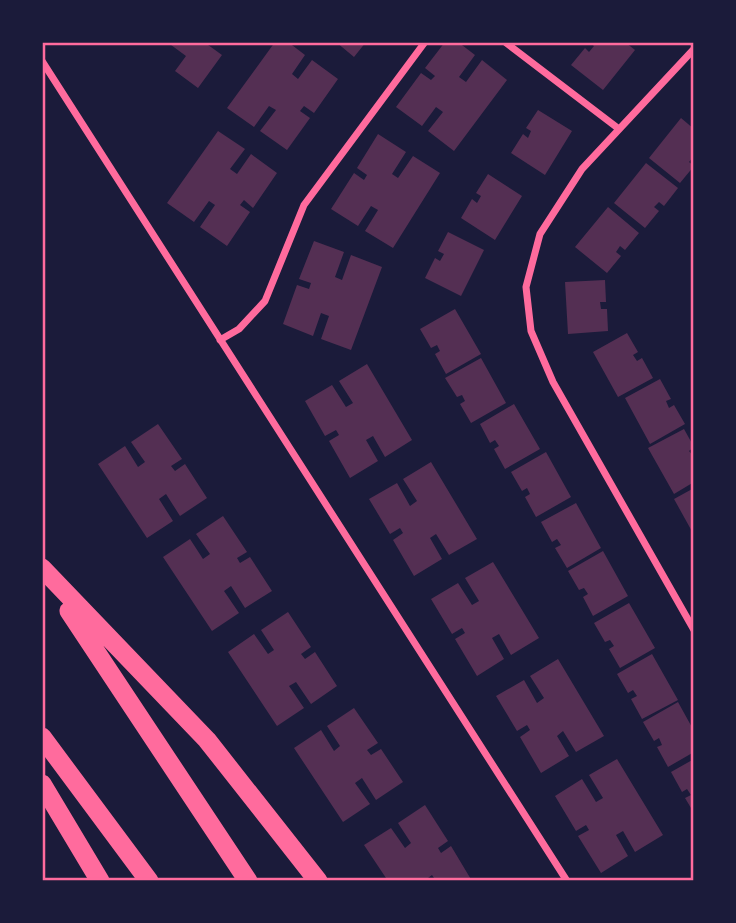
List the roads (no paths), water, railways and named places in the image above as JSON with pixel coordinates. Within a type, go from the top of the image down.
[{"type":"highway","points":[[42,571],[248,881]]},
{"type":"highway","points":[[42,571],[206,740],[318,881]]},
{"type":"highway","points":[[42,737],[149,881]]},
{"type":"highway","points":[[42,784],[100,881]]},
{"type":"street","points":[[220,341],[239,329],[265,301],[304,205],[425,42]]},
{"type":"street","points":[[505,42],[619,129]]},
{"type":"street","points":[[694,49],[582,169],[540,234],[526,287],[531,331],[553,382],[694,630]]},
{"type":"street","points":[[42,61],[567,881]]}]
